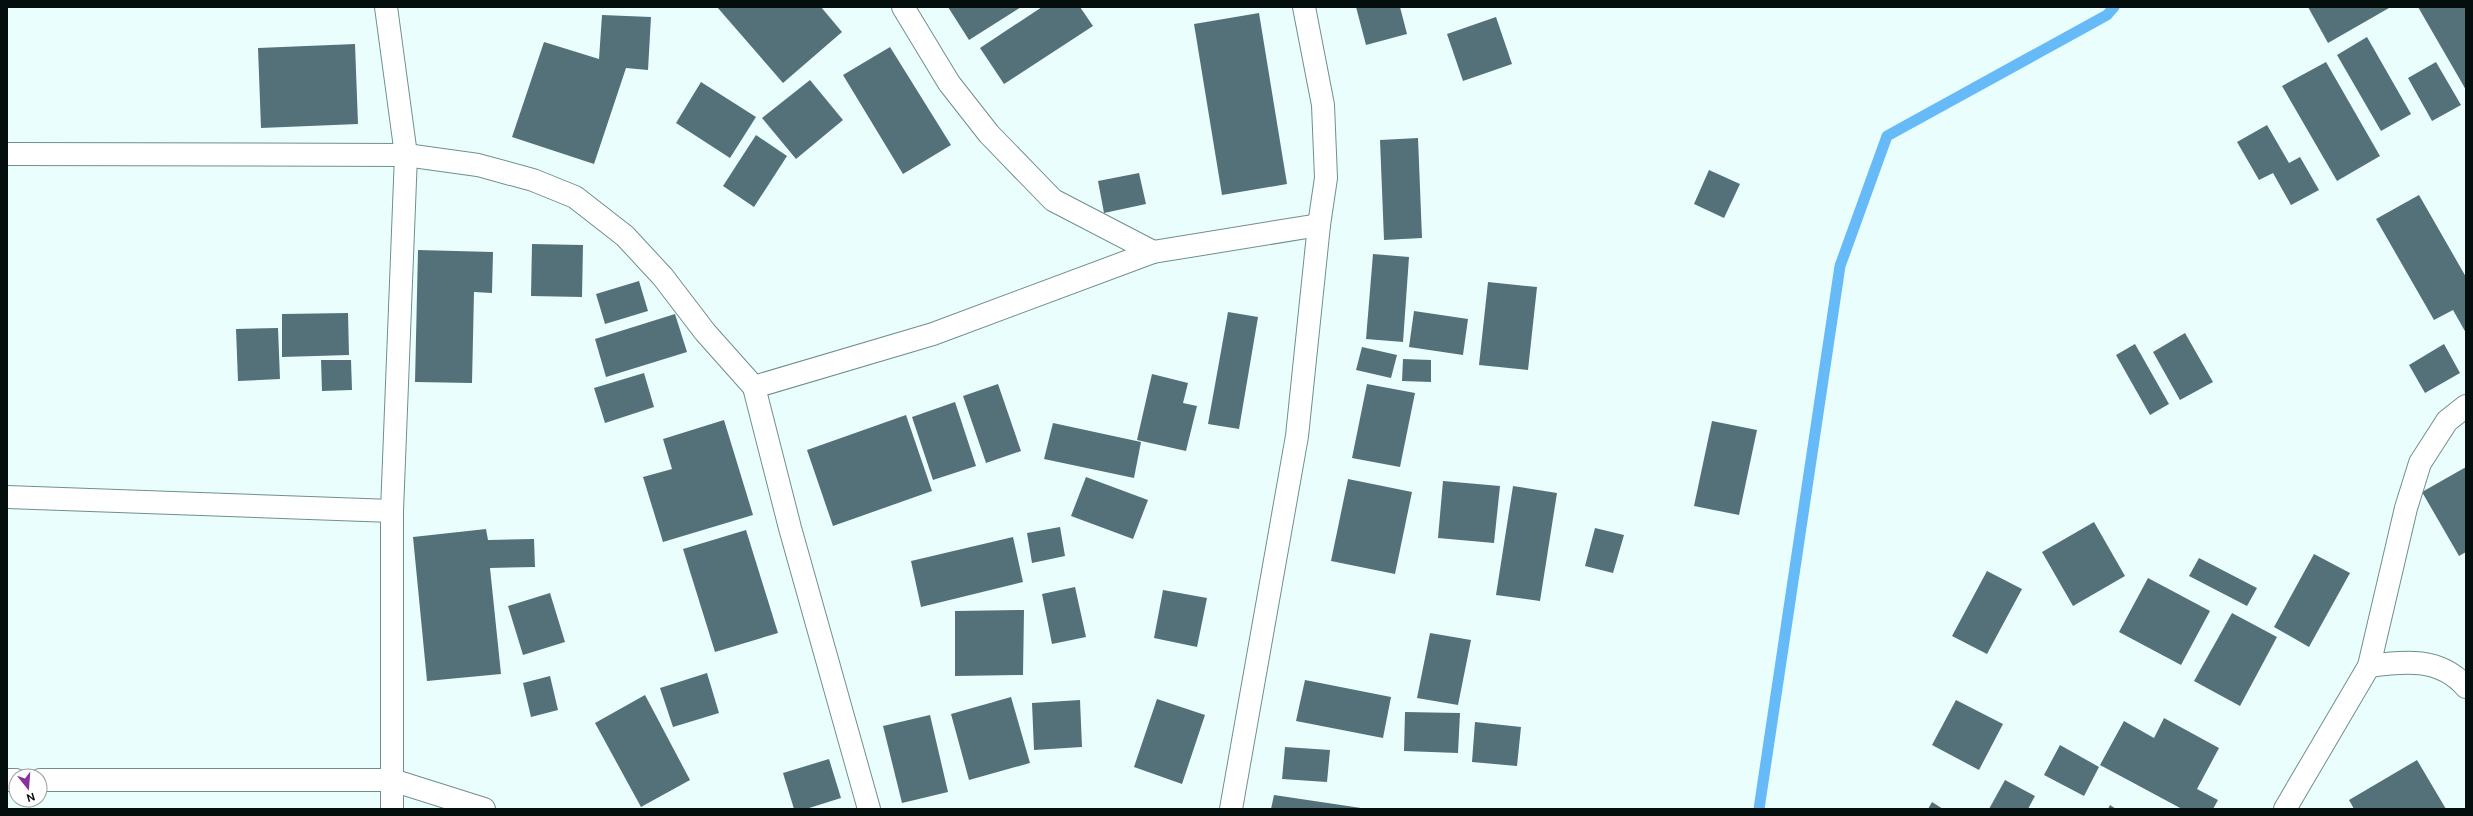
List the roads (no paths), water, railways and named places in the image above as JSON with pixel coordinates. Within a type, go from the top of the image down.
[{"type":"street","points":[[386,7],[406,155],[392,511],[392,809]]},
{"type":"street","points":[[903,7],[949,84],[990,134],[1053,200],[1153,252]]},
{"type":"street","points":[[1231,809],[1297,436],[1319,225],[1326,178],[1323,105],[1304,7]]},
{"type":"street","points":[[7,154],[406,155],[478,165],[533,180],[575,197],[625,236],[663,277],[704,332],[754,387],[790,528],[869,809]]},
{"type":"street","points":[[754,387],[933,334],[1153,252],[1319,225]]},
{"type":"street","points":[[2285,809],[2369,666],[2406,508],[2420,463],[2447,421],[2466,406]]},
{"type":"street","points":[[7,497],[392,511]]},
{"type":"street","points":[[2369,666],[2401,662],[2431,664],[2458,678],[2466,687]]},
{"type":"street","points":[[48,780],[392,780],[484,809]]},
{"type":"waterway","points":[[1759,809],[1840,266],[1887,136],[2107,15],[2114,7]]}]
